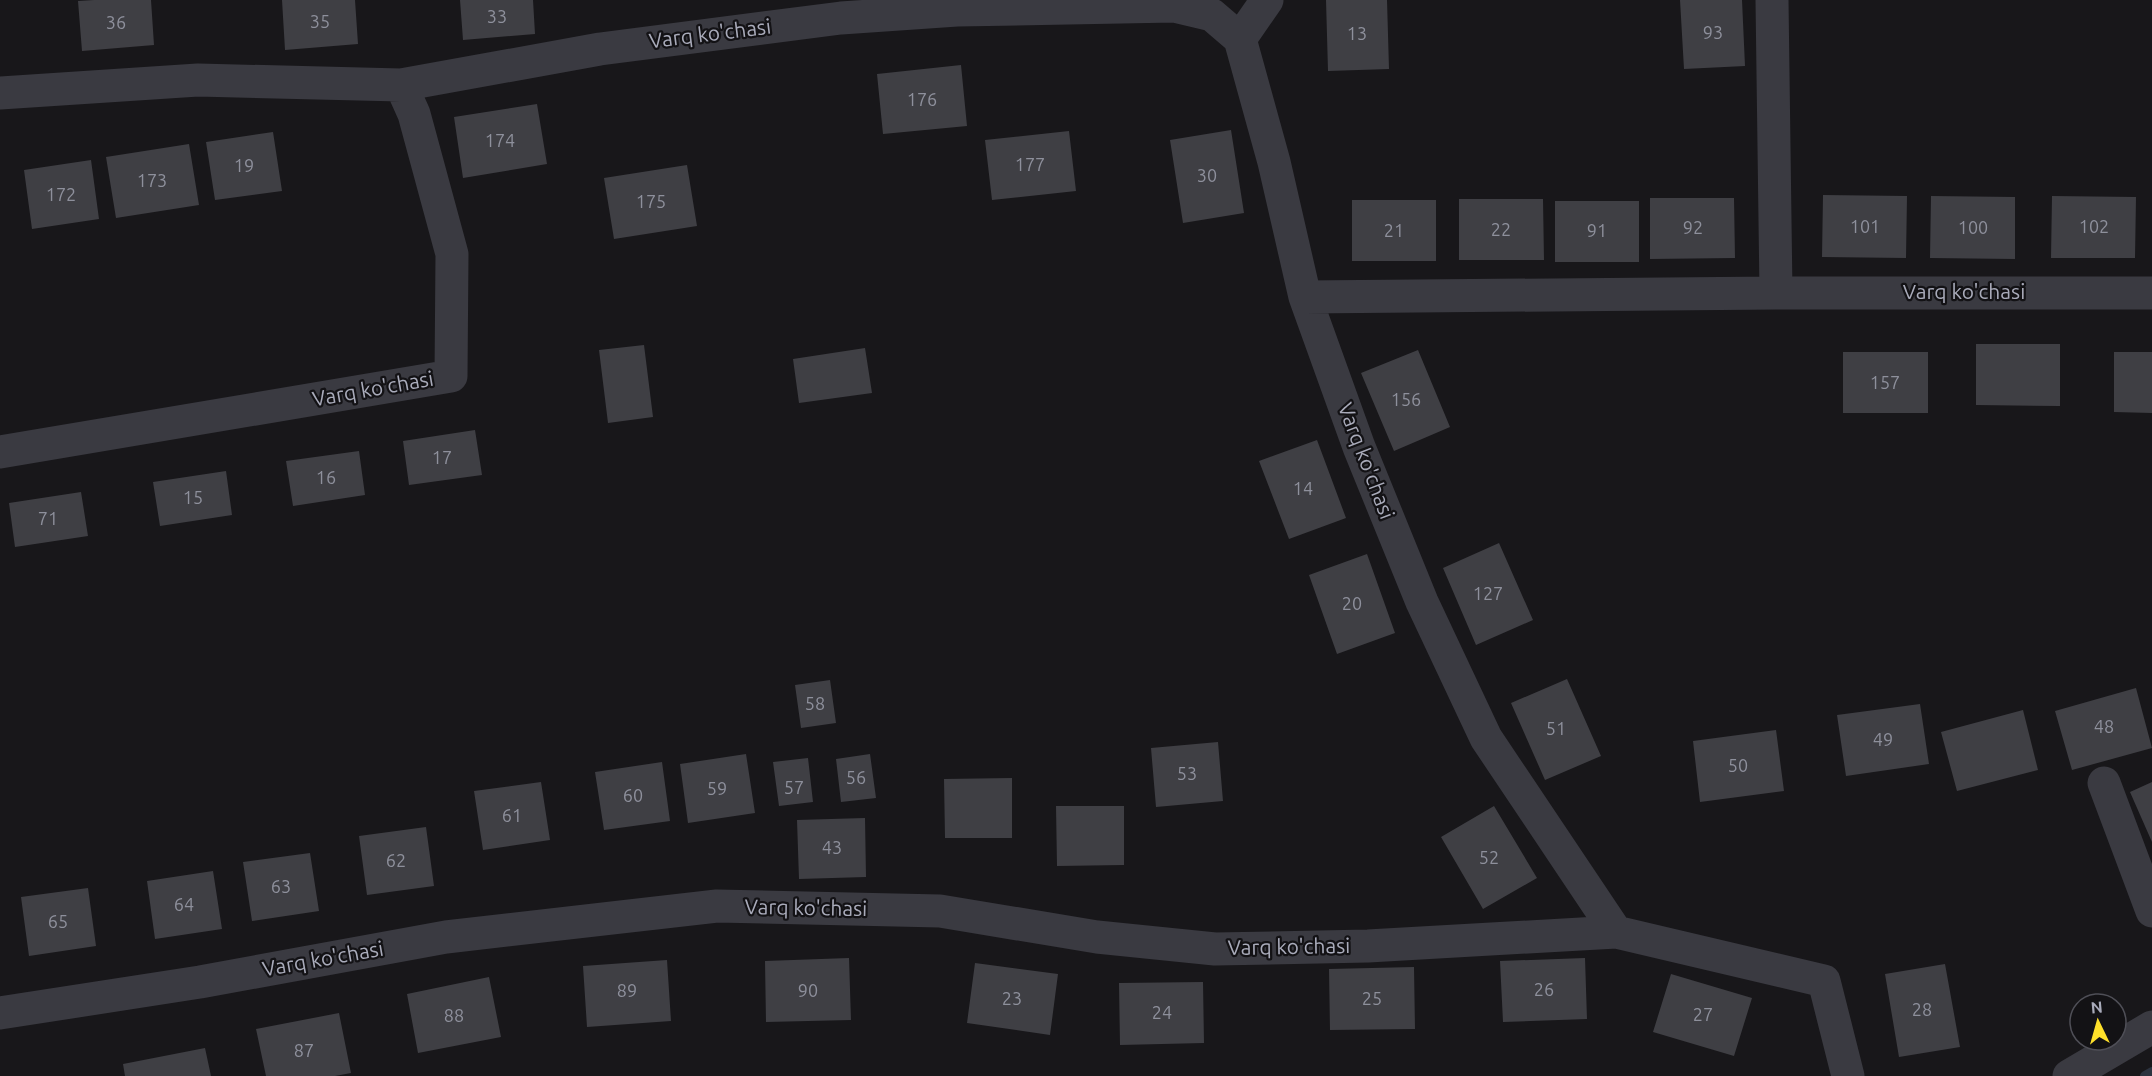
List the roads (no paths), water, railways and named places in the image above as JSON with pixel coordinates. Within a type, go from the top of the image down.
[{"type":"street","points":[[1240,39],[1267,0]]},
{"type":"street","points":[[1772,0],[1776,293]]},
{"type":"street","name":"Varq ko'chasi","points":[[0,93],[198,80],[401,85],[600,48],[841,9],[957,10],[1174,6],[1212,15],[1240,39],[1274,162],[1305,297],[1359,447],[1413,580],[1486,738],[1616,932]]},
{"type":"street","name":"Varq ko'chasi","points":[[0,452],[451,376],[452,254],[414,114],[401,85]]},
{"type":"street","name":"Varq ko'chasi","points":[[1305,297],[2152,293]]},
{"type":"street","points":[[2104,783],[2152,911]]},
{"type":"street","name":"Varq ko'chasi","points":[[0,1014],[200,982],[446,937],[717,906],[940,911],[1097,937],[1215,949],[1368,946],[1616,932],[1824,981],[1848,1076]]},
{"type":"street","points":[[2069,1076],[2152,1028]]},
{"type":"waterway","points":[[2145,1076],[2152,1072]]}]
